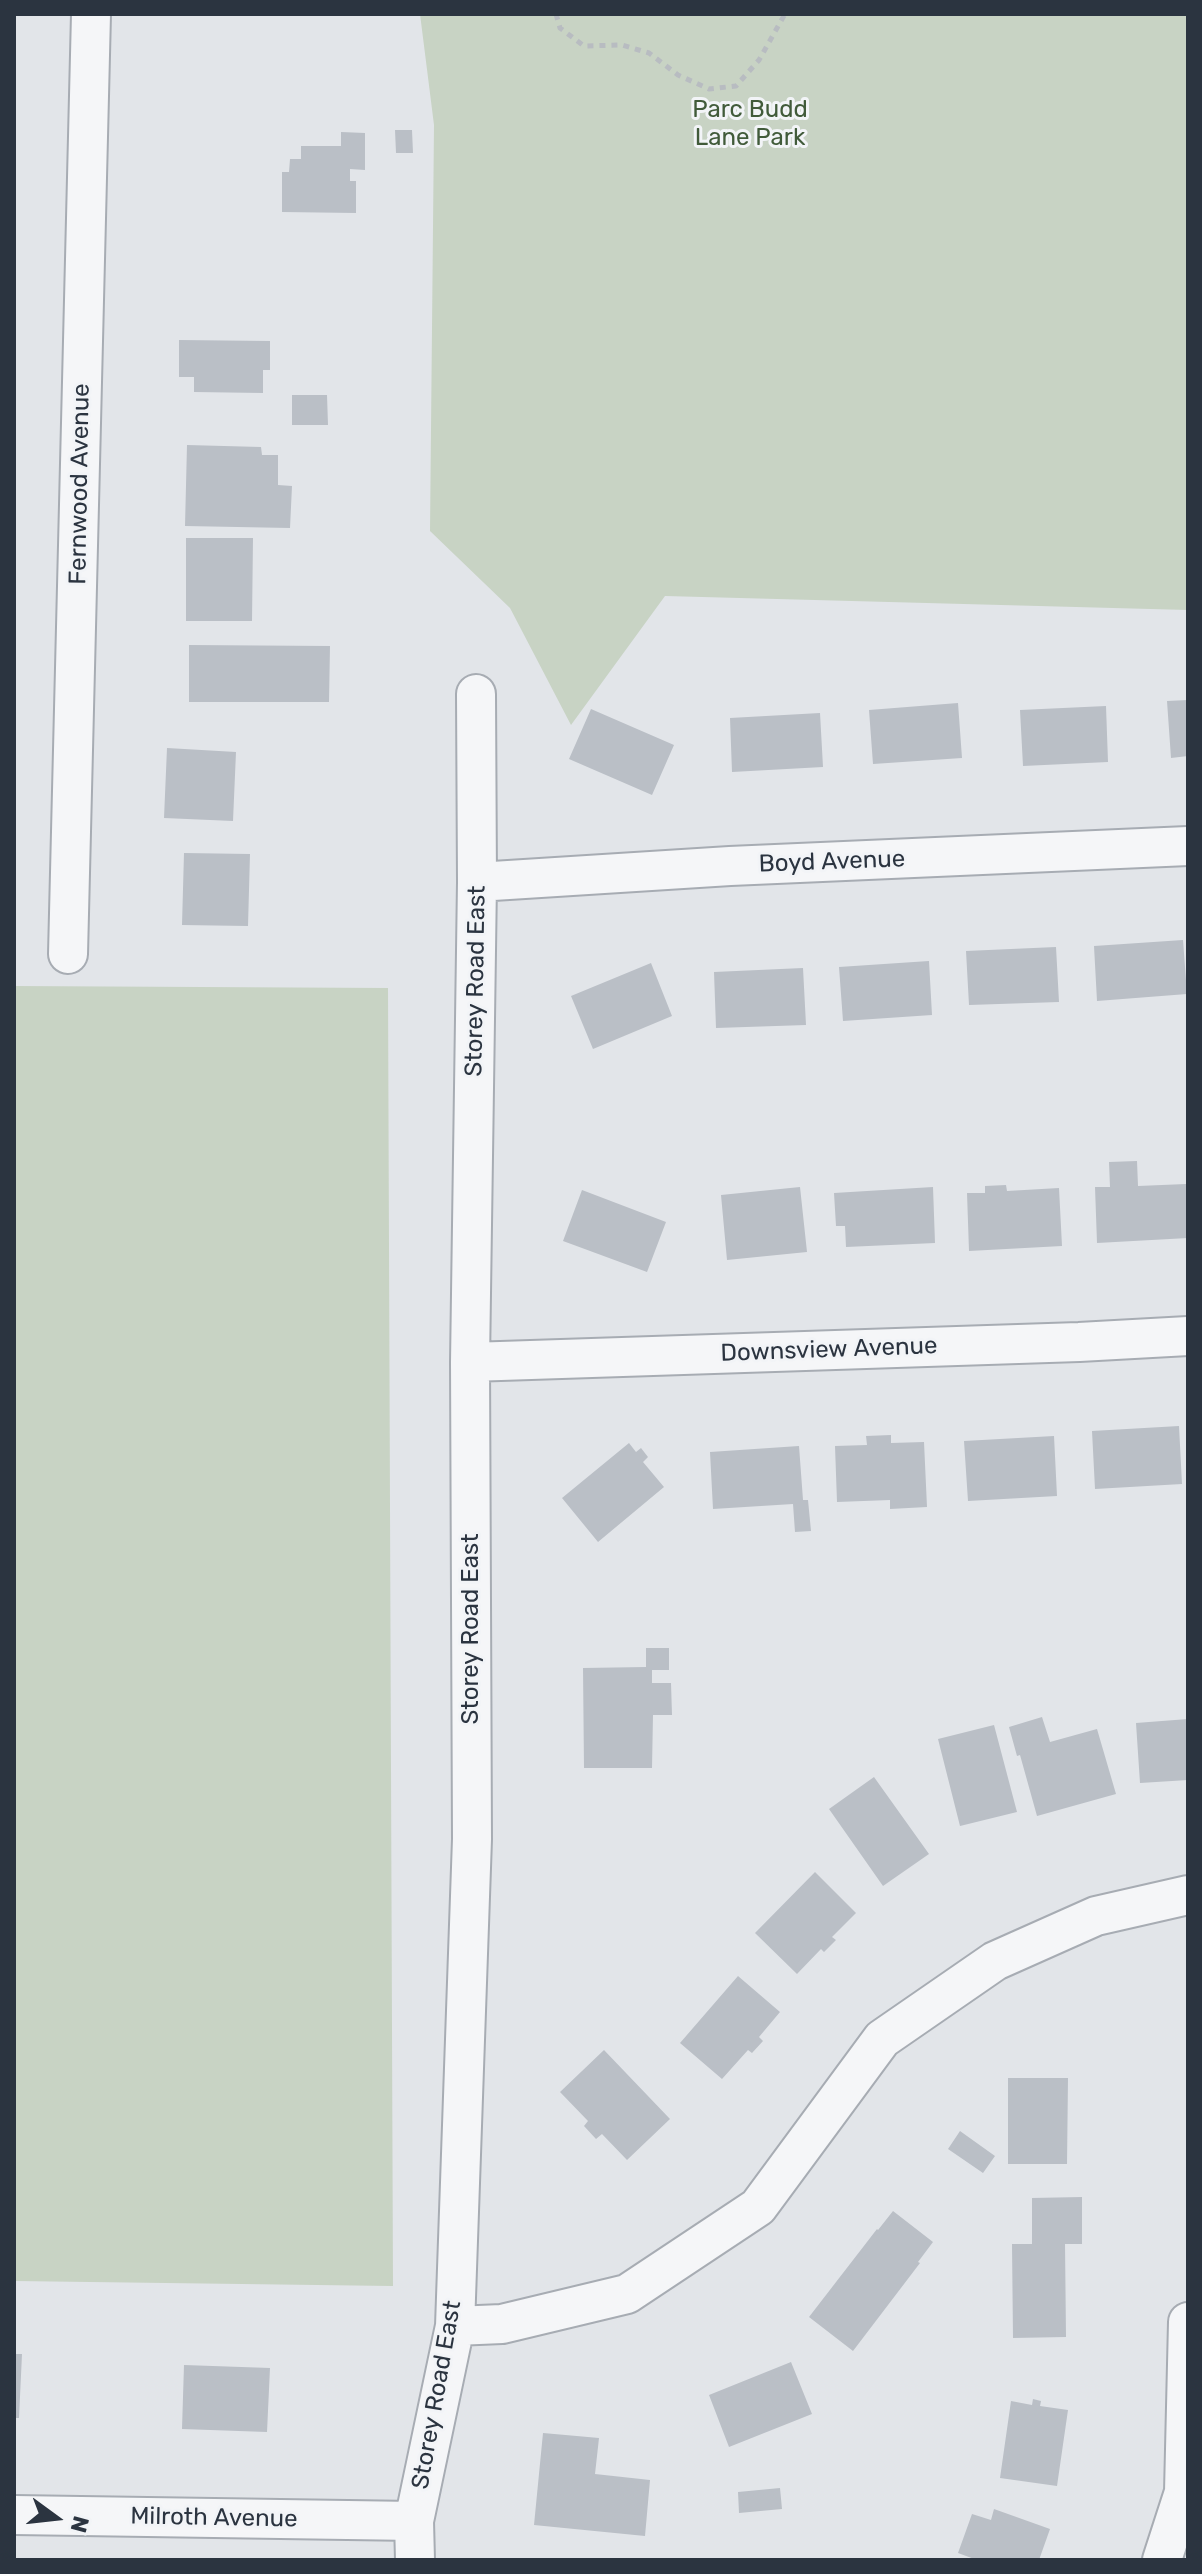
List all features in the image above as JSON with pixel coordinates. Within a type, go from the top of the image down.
[{"type":"street","name":"Fernwood Avenue","points":[[68,954],[91,14]]},
{"type":"street","name":"Storey Road East","points":[[415,2560],[414,2521],[455,2326],[472,1839],[470,1362],[477,882],[476,694]]},
{"type":"street","name":"Boyd Avenue","points":[[477,882],[746,865],[1188,846]]},
{"type":"street","name":"Downsview Avenue","points":[[470,1362],[1188,1336]]},
{"type":"street","points":[[455,2326],[502,2324],[627,2294],[758,2207],[882,2039],[995,1961],[1096,1916],[1188,1895]]},
{"type":"street","points":[[1162,2560],[1184,2492],[1188,2322]]},
{"type":"street","name":"Milroth Avenue","points":[[14,2515],[414,2521]]},
{"type":"path","points":[[556,14],[560,28],[584,46],[622,45],[649,53],[678,75],[709,89],[736,86],[759,60],[785,14]]},
{"type":"green space","name":"Parc Budd Lane Park","points":[[420,14],[1188,14],[1188,610],[665,596],[571,725],[510,608],[430,531],[434,125]]},
{"type":"green space","points":[[14,986],[388,988],[393,2286],[14,2281]]},
{"type":"building","points":[[395,130],[412,130],[413,153],[396,153]]},
{"type":"building","points":[[341,132],[365,133],[365,170],[350,169],[350,181],[356,181],[356,213],[282,212],[282,172],[289,172],[290,159],[301,159],[301,146],[341,146]]},
{"type":"building","points":[[179,340],[270,341],[270,370],[263,370],[263,393],[194,392],[194,377],[179,377]]},
{"type":"building","points":[[292,395],[327,395],[328,425],[292,425]]},
{"type":"building","points":[[187,445],[261,447],[262,455],[278,455],[278,485],[292,486],[290,528],[185,526]]},
{"type":"building","points":[[186,538],[253,538],[252,621],[186,621]]},
{"type":"building","points":[[189,645],[330,646],[329,702],[189,702]]},
{"type":"building","points":[[1188,700],[1188,756],[1171,758],[1167,701]]},
{"type":"building","points":[[958,703],[962,758],[873,764],[869,710]]},
{"type":"building","points":[[1106,706],[1108,762],[1023,766],[1020,710]]},
{"type":"building","points":[[591,709],[674,745],[652,795],[569,759]]},
{"type":"building","points":[[820,713],[823,767],[732,772],[730,718]]},
{"type":"building","points":[[167,748],[236,752],[233,821],[164,818]]},
{"type":"building","points":[[184,853],[250,854],[248,926],[182,925]]},
{"type":"building","points":[[1183,940],[1187,994],[1097,1001],[1094,946]]},
{"type":"building","points":[[1056,947],[1059,1002],[969,1005],[966,951]]},
{"type":"building","points":[[929,961],[932,1015],[843,1021],[839,967]]},
{"type":"building","points":[[651,963],[672,1016],[593,1049],[571,996]]},
{"type":"building","points":[[803,968],[806,1025],[716,1028],[714,972]]},
{"type":"building","points":[[1137,1161],[1138,1186],[1186,1184],[1188,1238],[1097,1243],[1095,1187],[1110,1187],[1109,1162]]},
{"type":"building","points":[[1006,1185],[1007,1191],[1059,1188],[1062,1246],[969,1251],[967,1193],[985,1193],[985,1186]]},
{"type":"building","points":[[800,1187],[807,1252],[727,1260],[721,1195]]},
{"type":"building","points":[[933,1187],[935,1243],[846,1247],[845,1226],[836,1226],[834,1193]]},
{"type":"building","points":[[582,1190],[666,1222],[647,1272],[563,1241]]},
{"type":"building","points":[[1179,1426],[1182,1484],[1095,1489],[1092,1431]]},
{"type":"building","points":[[891,1435],[891,1443],[924,1442],[927,1507],[890,1509],[890,1500],[837,1502],[835,1446],[867,1445],[866,1436]]},
{"type":"building","points":[[1054,1436],[1057,1496],[968,1501],[964,1441]]},
{"type":"building","points":[[629,1443],[636,1452],[641,1448],[648,1457],[643,1462],[664,1487],[598,1542],[562,1498]]},
{"type":"building","points":[[799,1446],[803,1500],[808,1500],[811,1531],[795,1532],[793,1504],[713,1509],[710,1452]]},
{"type":"building","points":[[646,1648],[669,1648],[669,1670],[652,1670],[652,1683],[671,1683],[672,1715],[653,1715],[652,1768],[584,1768],[583,1668],[646,1667]]},
{"type":"building","points":[[1042,1717],[1050,1742],[1097,1729],[1116,1794],[1037,1816],[1009,1727]]},
{"type":"building","points":[[1188,1719],[1188,1780],[1140,1783],[1136,1723]]},
{"type":"building","points":[[994,1725],[1017,1812],[960,1826],[938,1739]]},
{"type":"building","points":[[874,1777],[929,1854],[883,1886],[829,1809]]},
{"type":"building","points":[[815,1872],[856,1913],[832,1937],[836,1940],[824,1952],[821,1949],[797,1974],[755,1933]]},
{"type":"building","points":[[738,1976],[780,2012],[759,2037],[763,2041],[752,2053],[748,2050],[722,2079],[680,2043]]},
{"type":"building","points":[[604,2050],[670,2119],[627,2160],[602,2134],[596,2139],[584,2126],[588,2121],[560,2092]]},
{"type":"building","points":[[1008,2078],[1068,2078],[1067,2164],[1008,2164]]},
{"type":"building","points":[[960,2131],[995,2156],[983,2173],[948,2149]]},
{"type":"building","points":[[1082,2197],[1082,2244],[1065,2244],[1066,2337],[1013,2338],[1012,2244],[1032,2244],[1032,2198]]},
{"type":"building","points":[[893,2211],[933,2242],[853,2351],[809,2317]]},
{"type":"building","points":[[14,2354],[22,2354],[19,2418],[14,2418]]},
{"type":"building","points":[[791,2362],[812,2414],[729,2447],[709,2395]]},
{"type":"building","points":[[184,2365],[270,2368],[267,2432],[182,2429]]},
{"type":"building","points":[[1033,2399],[1041,2401],[1040,2406],[1068,2410],[1057,2486],[1000,2478],[1011,2401],[1032,2405]]},
{"type":"building","points":[[543,2433],[599,2438],[595,2474],[650,2480],[645,2536],[534,2525]]},
{"type":"building","points":[[780,2488],[782,2509],[739,2513],[738,2492]]},
{"type":"building","points":[[994,2509],[1050,2529],[1039,2560],[977,2560],[958,2553],[972,2514],[991,2520]]}]
